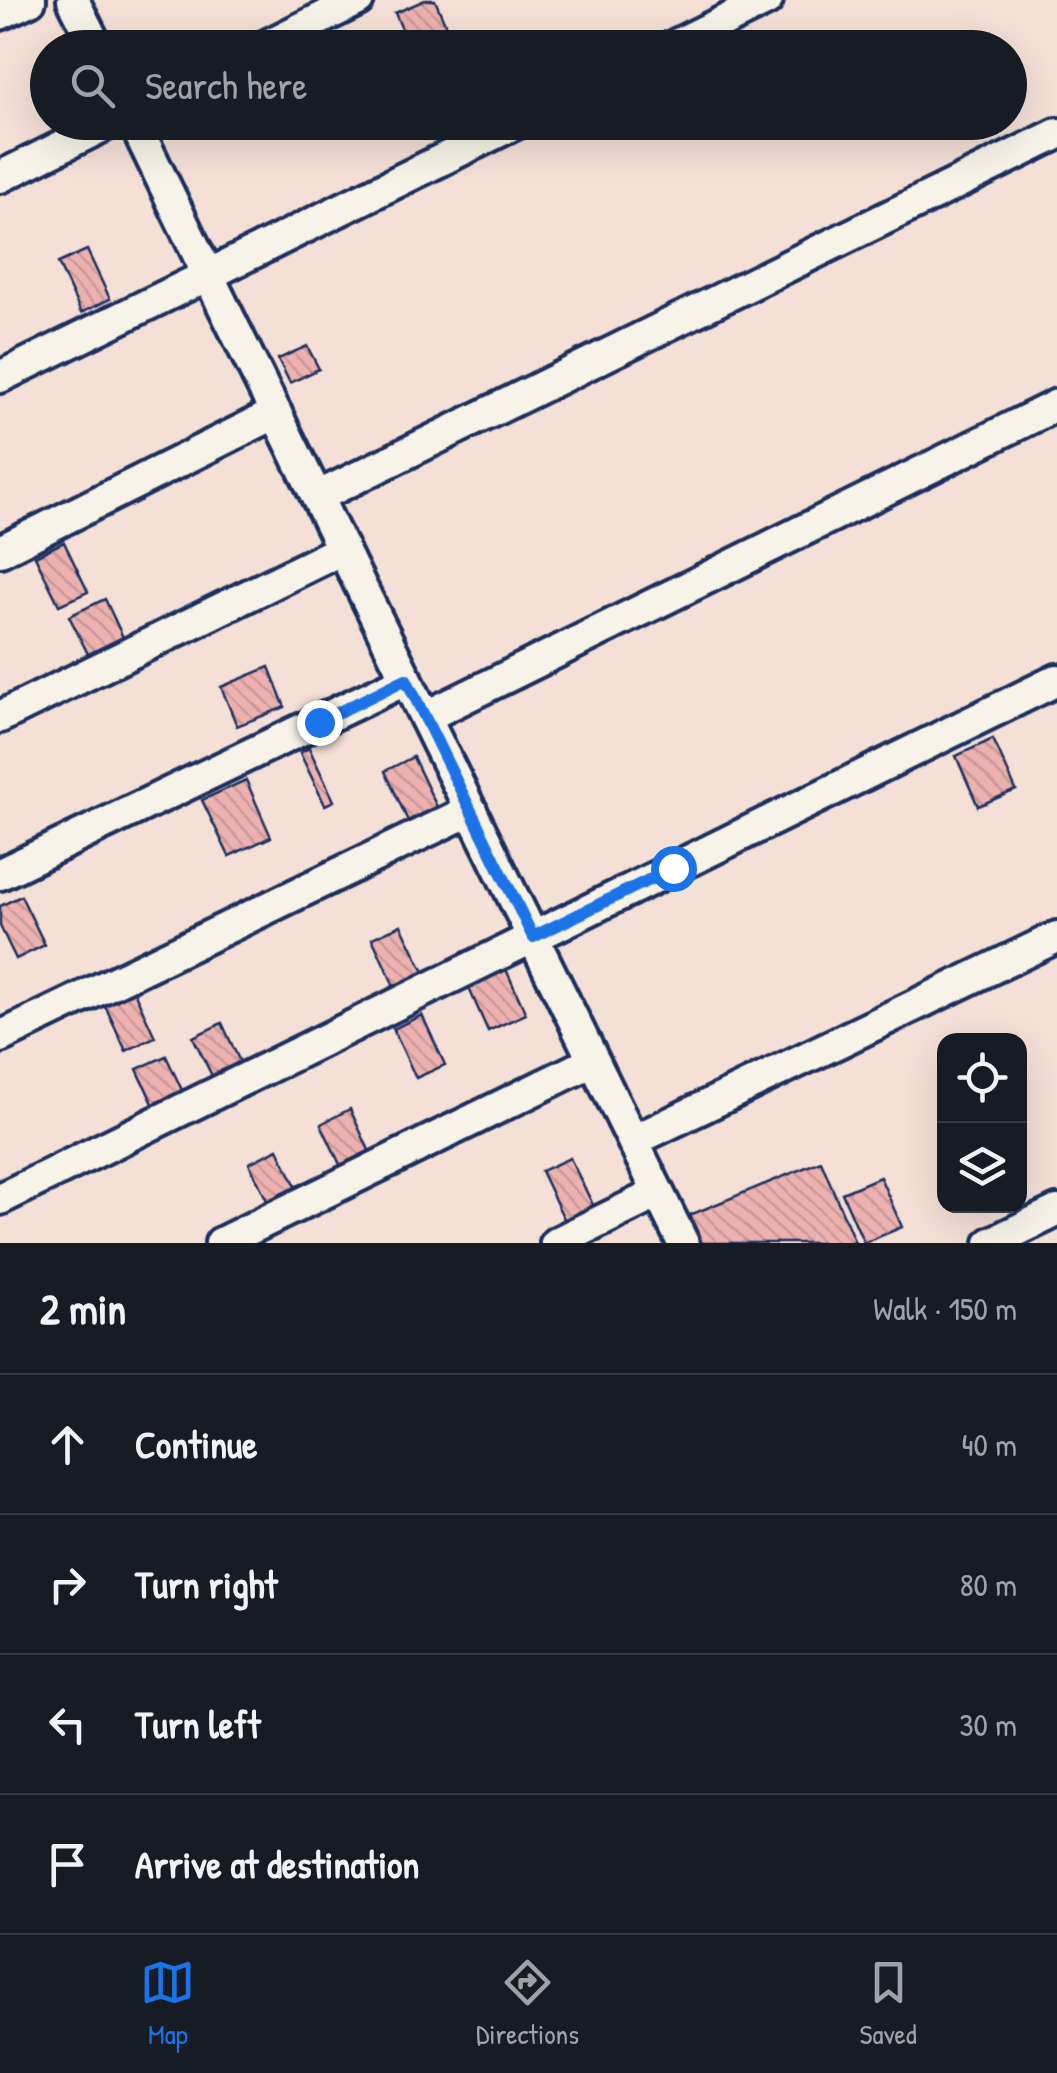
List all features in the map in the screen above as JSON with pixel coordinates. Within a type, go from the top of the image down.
[{"type":"street","points":[[0,14],[30,0]]},
{"type":"street","points":[[73,0],[88,30]]},
{"type":"street","points":[[298,30],[358,0]]},
{"type":"street","points":[[706,30],[767,0]]},
{"type":"street","points":[[318,497],[1057,134]]},
{"type":"street","points":[[0,177],[74,140]]},
{"type":"street","points":[[143,140],[682,1243]]},
{"type":"street","points":[[0,377],[481,140]]},
{"type":"street","points":[[425,716],[1057,405]]},
{"type":"street","points":[[0,551],[276,413]]},
{"type":"street","points":[[0,717],[343,549]]},
{"type":"street","points":[[0,874],[406,679]]},
{"type":"street","points":[[0,1199],[1057,680]]},
{"type":"street","points":[[0,1037],[470,810]]},
{"type":"street","points":[[632,1141],[1057,937]]},
{"type":"street","points":[[220,1243],[593,1061]]},
{"type":"street","points":[[556,1243],[658,1194]]},
{"type":"street","points":[[992,1243],[1057,1211]]},
{"type":"building","points":[[425,0],[435,0],[448,30],[402,30],[395,13]]},
{"type":"building","points":[[87,250],[110,299],[81,313],[58,263]]},
{"type":"building","points":[[307,346],[319,369],[290,383],[278,359]]},
{"type":"building","points":[[64,542],[88,592],[59,605],[35,556]]},
{"type":"building","points":[[105,599],[127,646],[92,662],[69,616]]},
{"type":"building","points":[[269,667],[285,707],[237,726],[221,687]]},
{"type":"building","points":[[993,739],[1016,790],[978,806],[956,756]]},
{"type":"building","points":[[309,748],[334,801],[325,805],[300,753]]},
{"type":"building","points":[[413,757],[437,807],[408,821],[385,771]]},
{"type":"building","points":[[246,780],[271,837],[229,856],[202,800]]},
{"type":"building","points":[[21,896],[45,945],[16,959],[0,926],[0,906]]},
{"type":"building","points":[[401,925],[425,974],[395,988],[372,938]]},
{"type":"building","points":[[505,967],[526,1014],[488,1031],[467,984]]},
{"type":"building","points":[[132,987],[155,1037],[126,1051],[103,1001]]},
{"type":"building","points":[[422,1015],[445,1065],[416,1078],[393,1029]]},
{"type":"building","points":[[222,1023],[245,1073],[217,1086],[193,1037]]},
{"type":"building","points":[[166,1056],[189,1105],[160,1119],[137,1069]]},
{"type":"building","points":[[350,1109],[373,1159],[344,1173],[321,1124]]},
{"type":"building","points":[[278,1149],[302,1199],[273,1213],[249,1163]]},
{"type":"building","points":[[570,1158],[594,1207],[565,1221],[541,1171]]},
{"type":"building","points":[[821,1161],[855,1243],[702,1243],[690,1215]]},
{"type":"building","points":[[880,1177],[902,1227],[864,1243],[842,1193]]},
{"type":"route","points":[[319,722],[406,679],[533,937],[673,868]]}]
